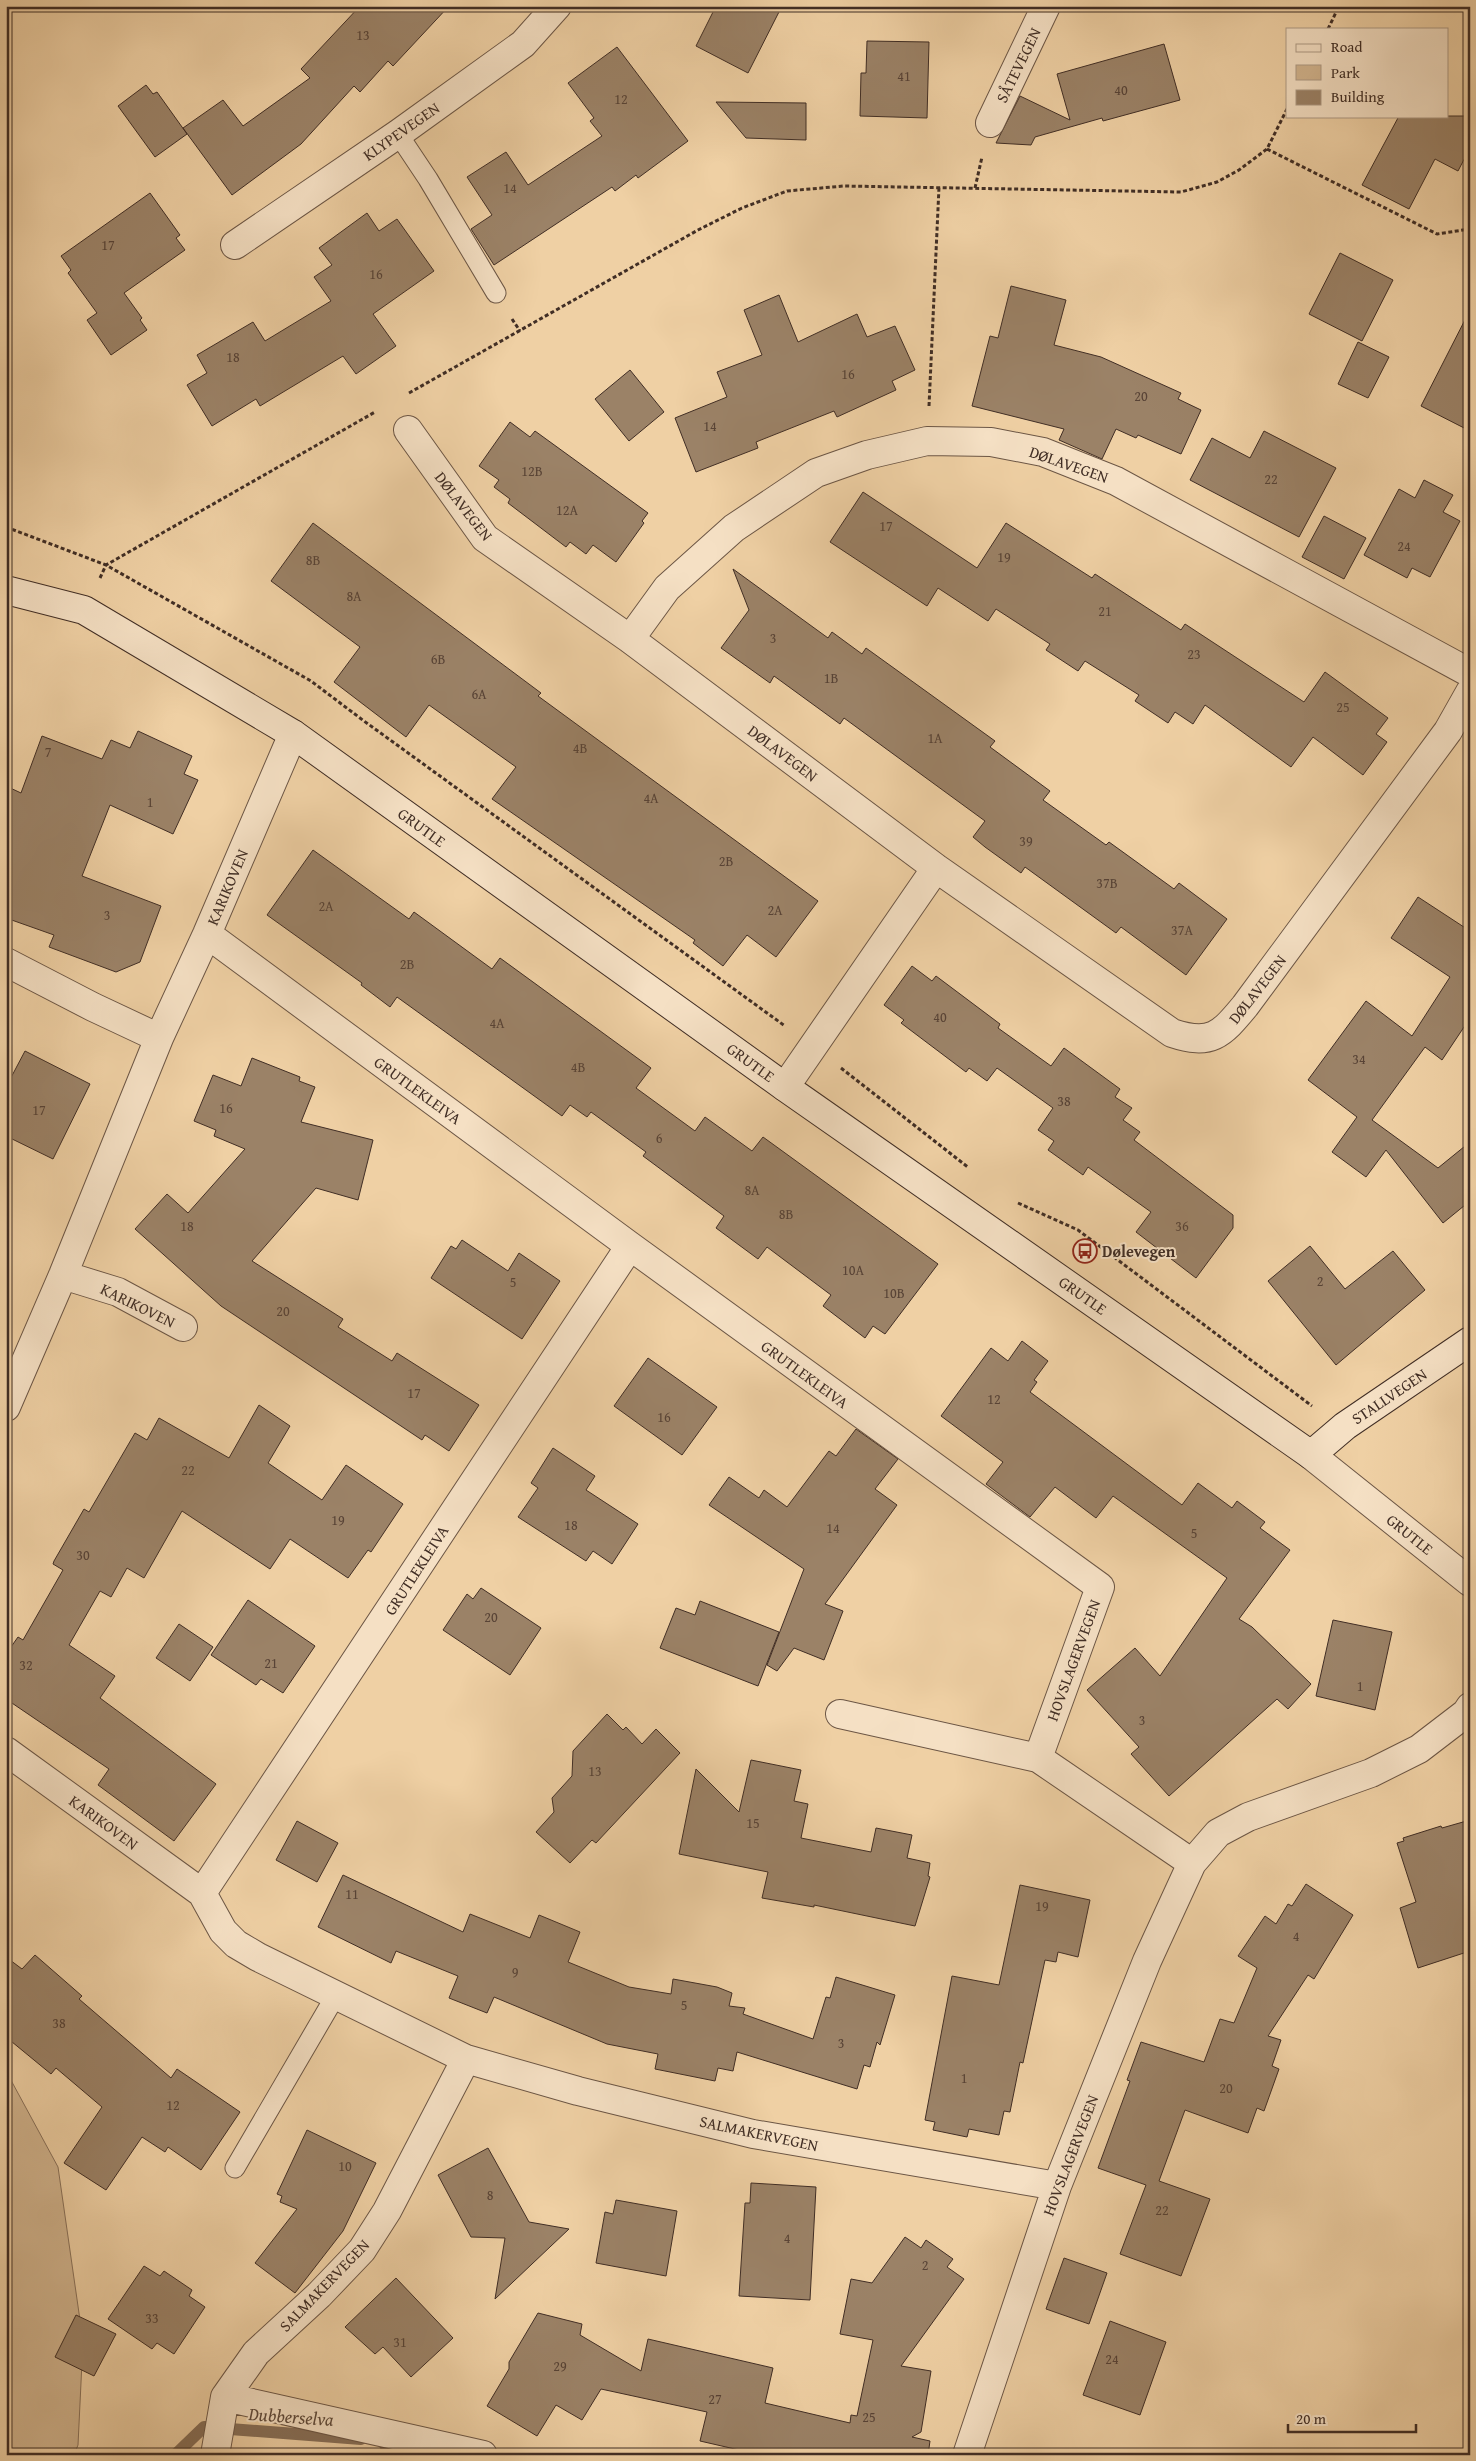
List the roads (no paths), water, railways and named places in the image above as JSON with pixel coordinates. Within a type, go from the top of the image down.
[{"type":"street","name":"KLYPEVEGEN","points":[[235,245],[398,134],[523,44],[558,6]]},
{"type":"street","name":"SÅTEVEGEN","points":[[990,123],[1046,6]]},
{"type":"street","name":"DØLAVEGEN","points":[[408,430],[485,538],[630,639],[936,868],[1172,1033],[1187,1038],[1205,1040],[1224,1031],[1245,1006],[1448,731],[1470,692]]},
{"type":"street","name":"DØLAVEGEN","points":[[630,639],[667,588],[734,528],[816,473],[867,455],[928,441],[991,442],[1042,452],[1116,481],[1470,673]]},
{"type":"street","name":"GRUTLE","points":[[6,590],[84,610],[293,734],[786,1087],[1310,1455],[1470,1582]]},
{"type":"street","name":"KARIKOVEN","points":[[6,1407],[14,1366],[63,1275],[159,1038],[207,934],[293,734]]},
{"type":"street","points":[[786,1087],[936,868]]},
{"type":"street","name":"GRUTLEKLEIVA","points":[[207,934],[630,1246],[981,1501]]},
{"type":"street","points":[[6,962],[93,1007],[159,1038]]},
{"type":"street","name":"GRUTLEKLEIVA","points":[[202,1893],[630,1246]]},
{"type":"street","name":"KARIKOVEN","points":[[63,1275],[118,1292],[183,1327]]},
{"type":"street","name":"STALLVEGEN","points":[[1310,1455],[1345,1426],[1470,1342]]},
{"type":"street","name":"HOVSLAGERVEGEN","points":[[981,1501],[1100,1587],[1038,1758]]},
{"type":"street","name":"HOVSLAGERVEGEN","points":[[967,2455],[1057,2186],[1147,1962],[1192,1863],[1218,1833],[1248,1817],[1372,1773],[1419,1749],[1466,1713],[1470,1707]]},
{"type":"street","points":[[840,1714],[1038,1758],[1192,1863]]},
{"type":"street","name":"KARIKOVEN","points":[[6,1751],[202,1893]]},
{"type":"street","name":"SALMAKERVEGEN","points":[[202,1893],[223,1931],[236,1944],[258,1957],[466,2059],[578,2091],[753,2134],[1057,2186]]},
{"type":"street","name":"SALMAKERVEGEN","points":[[225,2397],[256,2353],[318,2295],[362,2250],[387,2211],[466,2059]]},
{"type":"street","points":[[216,2455],[225,2397],[483,2455]]},
{"type":"lane","points":[[398,134],[428,179],[496,293]]},
{"type":"lane","points":[[235,2168],[336,1995]]},
{"type":"waterway","name":"Dubberselva","points":[[175,2455],[204,2427],[361,2439]]},
{"type":"waterway","name":"Dubberselva","points":[[385,2445],[413,2455]]},
{"type":"place","name":"Dølevegen","points":[[1085,1251]]}]
